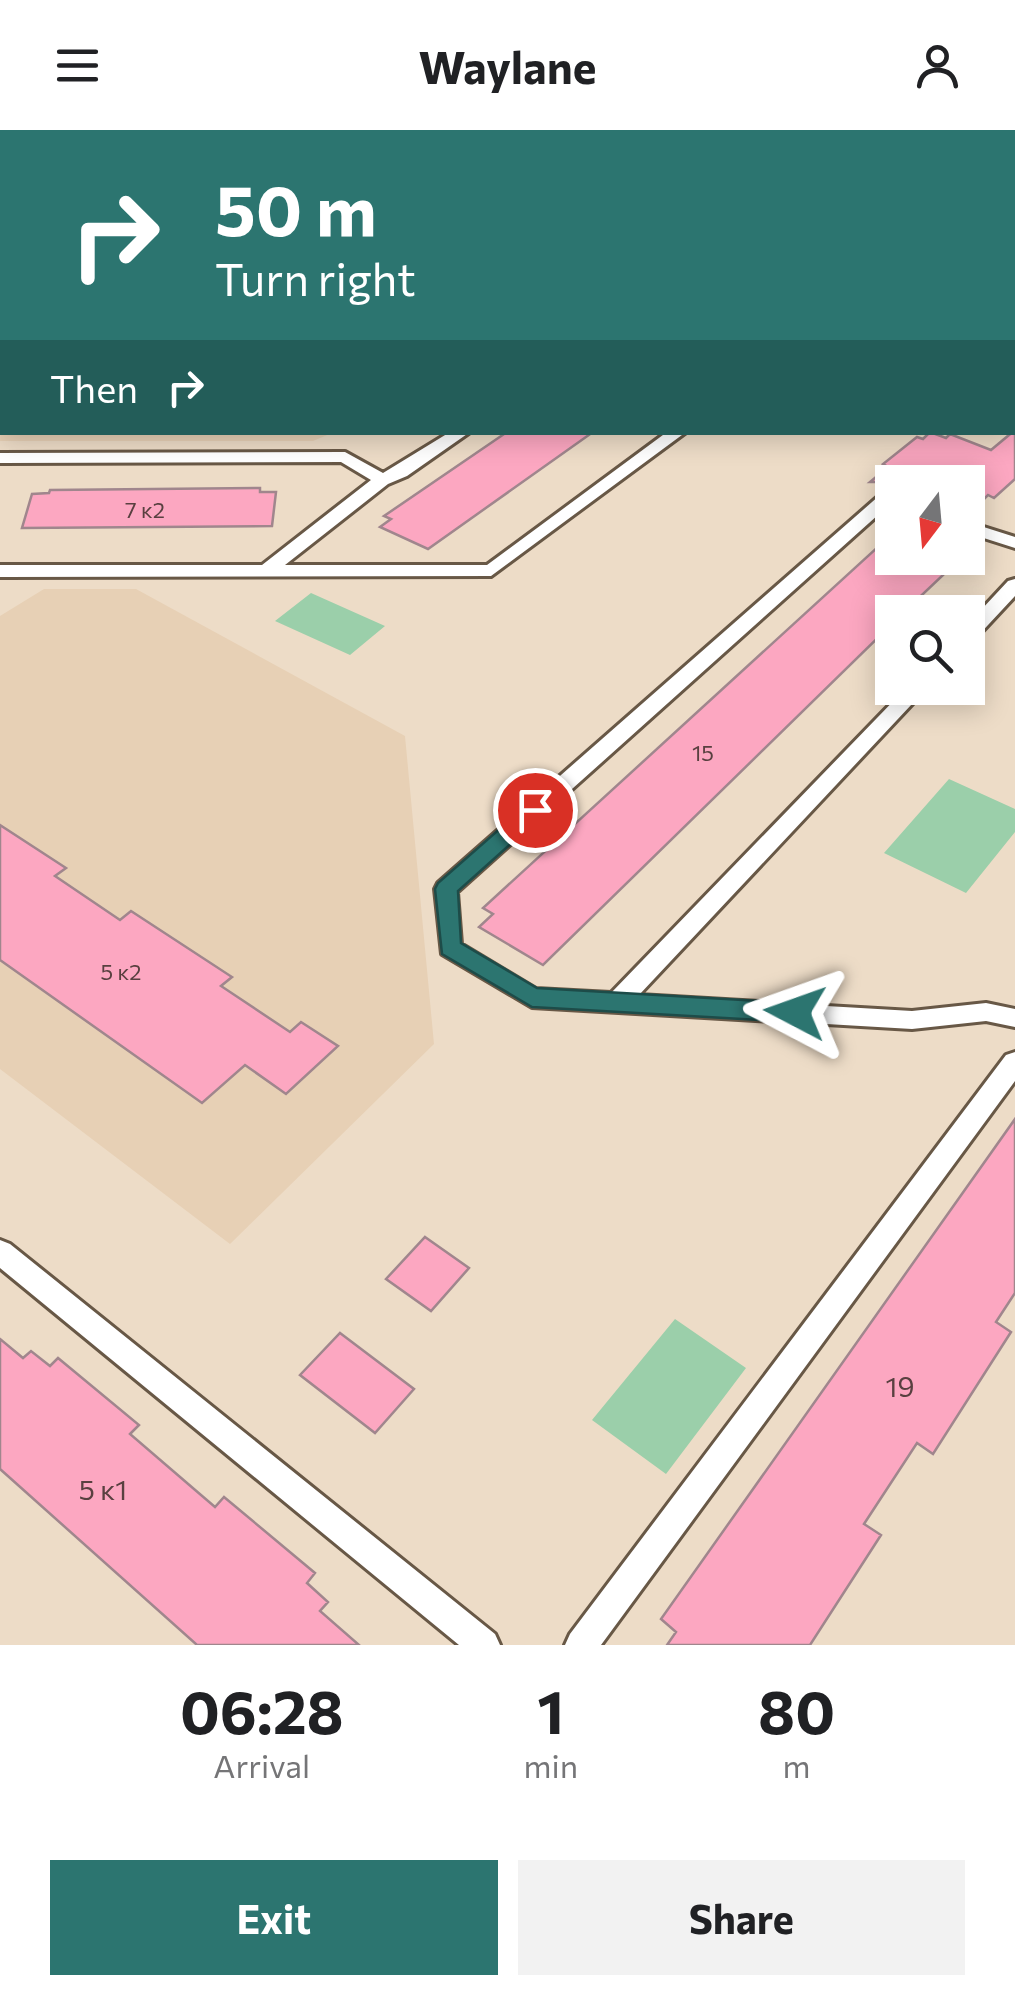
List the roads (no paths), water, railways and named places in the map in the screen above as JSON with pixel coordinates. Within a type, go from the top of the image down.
[{"type":"lane","points":[[266,571],[382,480],[457,435]]},
{"type":"lane","points":[[0,571],[492,570],[674,435]]},
{"type":"lane","points":[[0,458],[345,457],[382,480]]},
{"type":"lane","points":[[875,509],[446,889],[450,948],[532,998],[912,1020],[986,1012],[1015,1018]]},
{"type":"lane","points":[[985,533],[1015,543]]},
{"type":"lane","points":[[985,617],[1015,585]]},
{"type":"lane","points":[[617,1003],[901,705]]},
{"type":"lane","points":[[581,1645],[1015,1062]]},
{"type":"lane","points":[[0,1252],[484,1645]]}]
